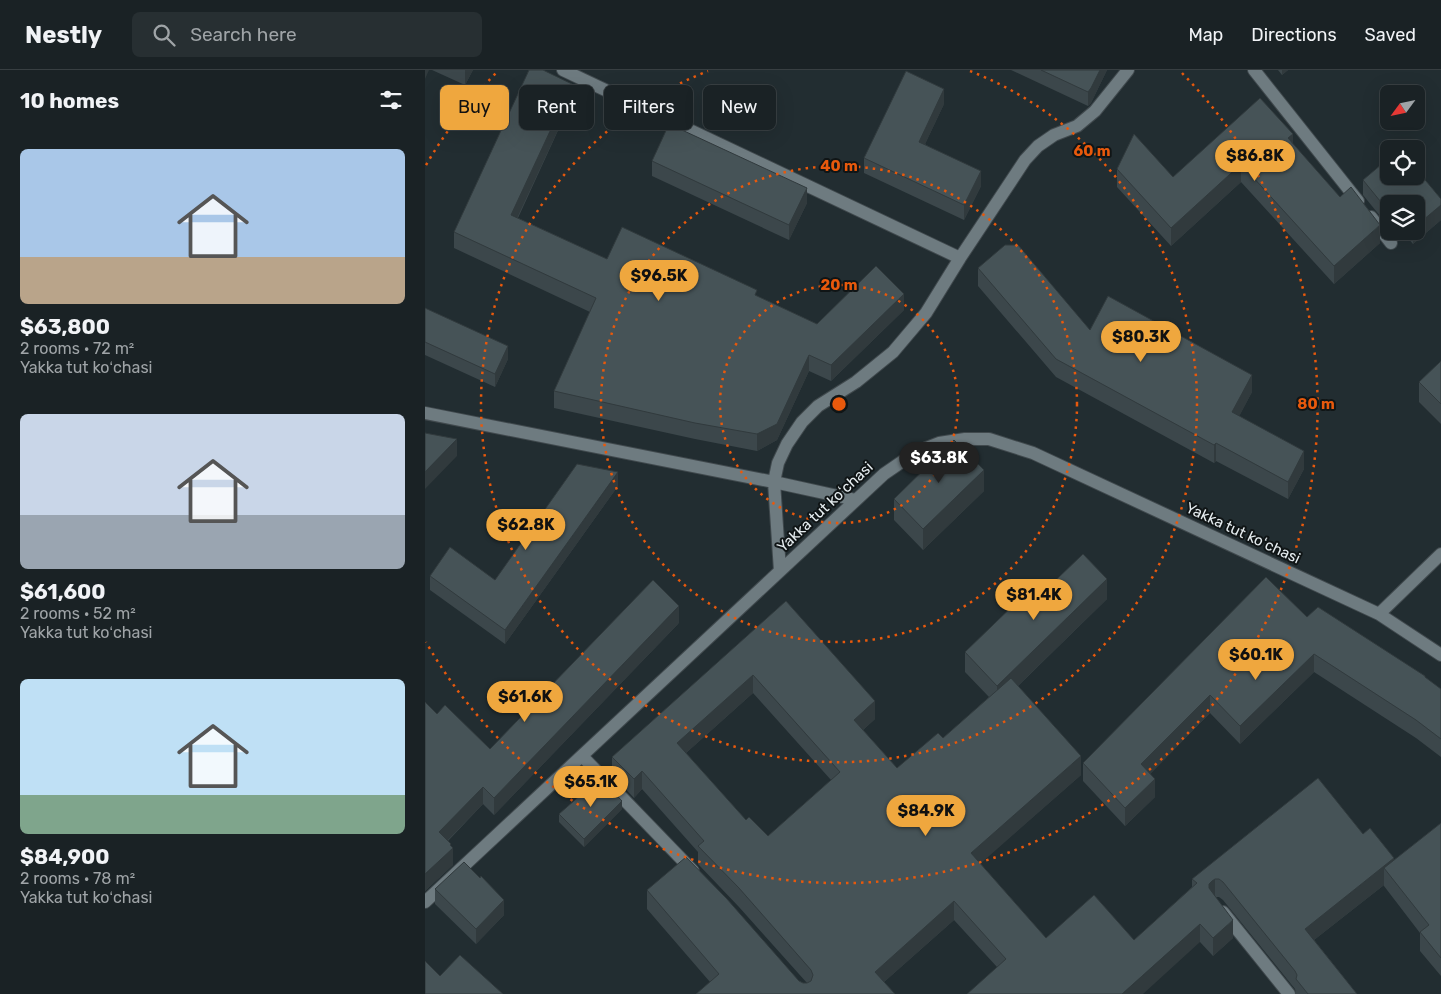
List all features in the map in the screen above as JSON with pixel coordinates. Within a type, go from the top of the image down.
[{"type":"street","points":[[563,70],[959,258]]},
{"type":"street","points":[[780,571],[774,482],[778,463],[787,444],[802,422],[817,406],[856,382],[893,352],[926,313],[959,258],[1025,160],[1038,146],[1054,135],[1077,126],[1095,111],[1128,70]]},
{"type":"street","points":[[1254,70],[1391,242]]},
{"type":"street","points":[[425,413],[856,500]]},
{"type":"street","name":"Yakka tut koʻchasi","points":[[425,902],[884,474],[916,452],[939,443],[965,439],[989,440],[1033,454],[1379,614],[1441,655]]},
{"type":"street","points":[[1379,614],[1441,554]]},
{"type":"street","points":[[582,756],[699,876]]},
{"type":"street","points":[[1217,905],[1289,994]]},
{"type":"building","points":[[529,70],[543,70],[572,84],[572,85],[522,85]]},
{"type":"building","points":[[1041,70],[1100,70],[1088,92]]},
{"type":"building","points":[[906,71],[944,89],[919,142],[981,171],[964,205],[864,158]]},
{"type":"building","points":[[519,92],[519,130],[551,130],[511,215],[607,259],[622,227],[757,290],[755,295],[817,324],[876,266],[904,294],[831,365],[809,355],[777,424],[757,434],[695,423],[554,391],[596,298],[454,232],[501,130],[509,130],[509,113]]},
{"type":"building","points":[[1260,98],[1293,134],[1288,138],[1340,197],[1351,187],[1380,225],[1334,266],[1241,164],[1171,228],[1117,169],[1134,134],[1173,177]]},
{"type":"building","points":[[666,130],[682,130],[807,188],[789,225],[652,161]]},
{"type":"building","points":[[1380,166],[1380,185],[1425,185],[1425,180],[1441,199],[1441,205],[1425,218],[1425,195],[1380,195],[1380,201],[1363,180]]},
{"type":"building","points":[[1005,245],[1018,245],[1090,330],[1108,296],[1252,375],[1232,412],[1304,451],[1288,482],[1216,443],[1214,445],[1056,359],[978,268]]},
{"type":"building","points":[[425,308],[508,346],[495,374],[425,342]]},
{"type":"building","points":[[1441,361],[1441,404],[1419,382]]},
{"type":"building","points":[[425,433],[457,439],[425,472]]},
{"type":"building","points":[[954,440],[984,470],[923,529],[894,499]]},
{"type":"building","points":[[577,464],[618,472],[505,630],[430,576],[450,547],[495,580]]},
{"type":"building","points":[[1083,554],[1107,579],[997,686],[965,652],[1025,594],[1033,602]]},
{"type":"building","points":[[1266,577],[1307,617],[1318,607],[1425,676],[1441,689],[1441,739],[1416,720],[1314,654],[1240,726],[1210,695],[1141,764],[1155,779],[1125,808],[1083,763]]},
{"type":"building","points":[[653,580],[679,606],[494,798],[483,787],[439,832],[453,848],[425,874],[425,702],[437,714],[445,705],[490,749]]},
{"type":"building","points":[[786,601],[875,701],[854,720],[897,768],[938,733],[943,738],[1011,678],[1081,756],[971,853],[1046,938],[1094,895],[1134,940],[1197,883],[1192,879],[1318,778],[1363,834],[1370,828],[1394,858],[1305,929],[1357,994],[1308,994],[1296,979],[1295,971],[1223,882],[1215,879],[1209,884],[1209,888],[1233,920],[1213,938],[1200,924],[1122,994],[967,994],[1006,959],[954,901],[875,972],[895,994],[696,994],[719,974],[647,890],[686,857],[727,899],[799,981],[807,983],[811,981],[813,975],[811,970],[739,888],[698,846],[704,841],[642,771],[634,779],[612,757]],"holes":[[[753,675],[840,772],[768,836],[749,817],[746,820],[677,743]]]},
{"type":"building","points":[[600,778],[622,801],[584,839],[559,814]]},
{"type":"building","points":[[1441,823],[1441,958],[1420,932],[1429,925],[1384,868]]},
{"type":"building","points":[[464,862],[480,878],[481,876],[504,900],[476,929],[435,889]]},
{"type":"building","points":[[460,955],[503,994],[425,994],[425,961],[440,976]]}]
